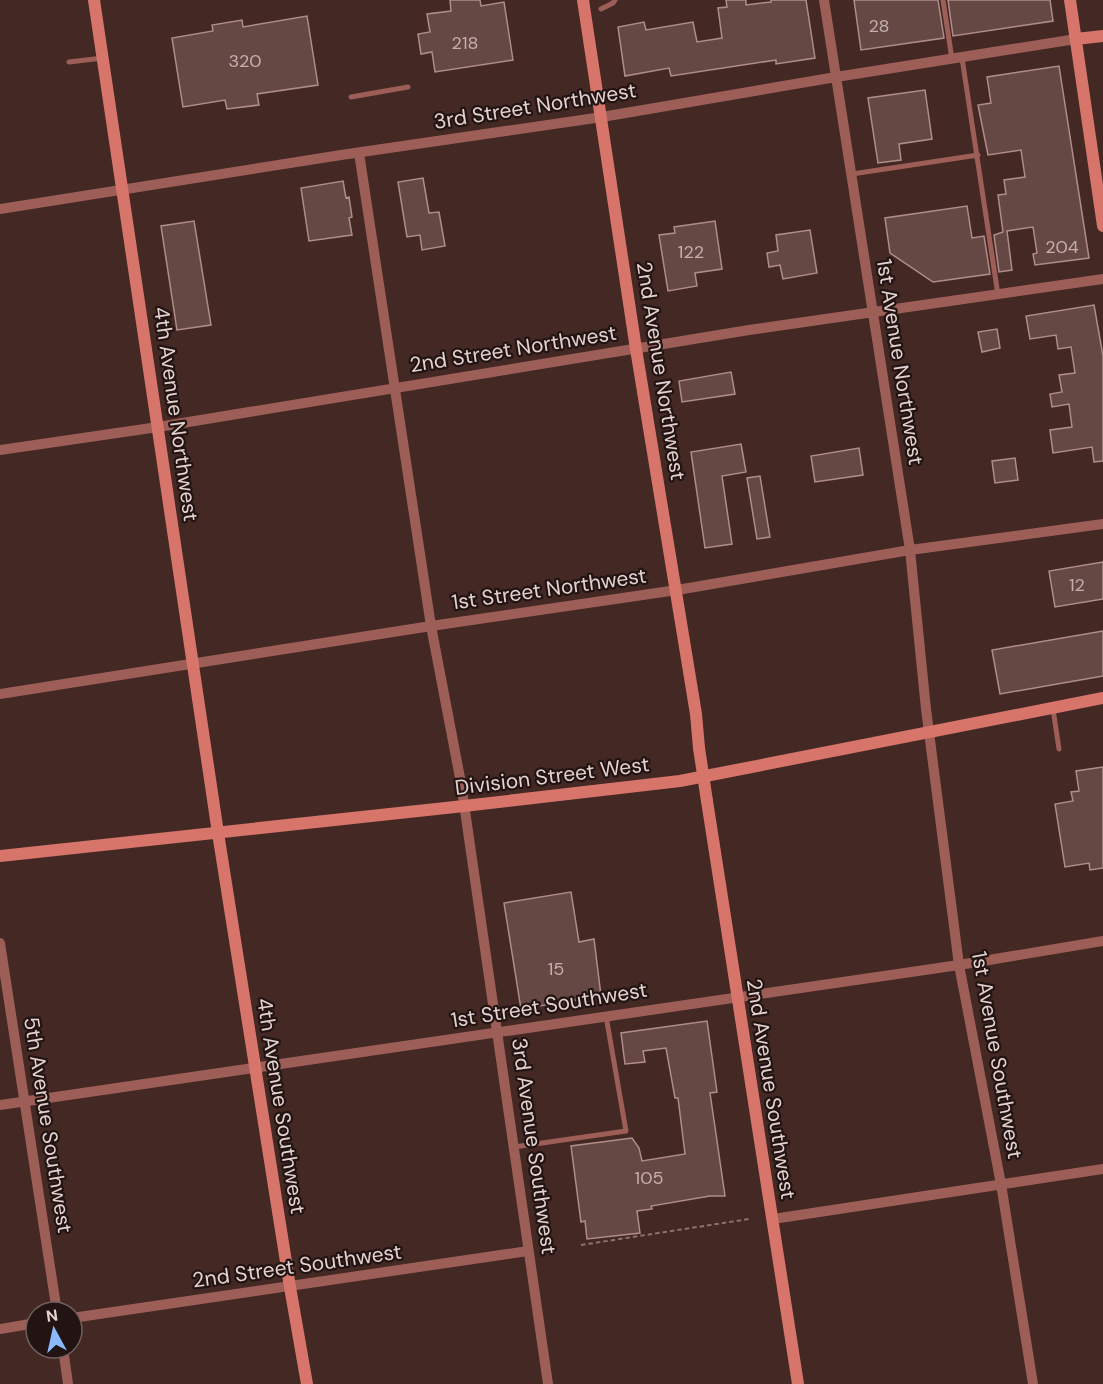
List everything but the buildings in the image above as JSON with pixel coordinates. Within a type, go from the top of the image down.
[{"type":"street","name":"4th Avenue Northwest","points":[[94,0],[218,833]]},
{"type":"street","name":"2nd Avenue Northwest","points":[[583,0],[636,349],[677,590],[699,748]]},
{"type":"street","name":"1st Avenue Northwest","points":[[824,0],[910,550],[929,732]]},
{"type":"street","points":[[1070,0],[1103,226]]},
{"type":"street","points":[[1076,39],[1103,36]]},
{"type":"street","name":"3rd Street Northwest","points":[[0,209],[602,117],[1076,39]]},
{"type":"street","name":"3rd Avenue Southwest","points":[[359,153],[431,626],[464,806],[548,1384]]},
{"type":"street","name":"2nd Street Northwest","points":[[0,450],[158,427],[636,349],[1103,279]]},
{"type":"street","name":"1st Street Northwest","points":[[0,694],[677,590],[910,550],[1103,524]]},
{"type":"street","name":"Division Street West","points":[[0,856],[680,781],[1103,698]]},
{"type":"street","name":"1st Avenue Southwest","points":[[929,732],[959,965],[1001,1184],[1033,1384]]},
{"type":"street","name":"2nd Avenue Southwest","points":[[699,748],[798,1384]]},
{"type":"street","name":"4th Avenue Southwest","points":[[218,833],[307,1384]]},
{"type":"street","name":"1st Street Southwest","points":[[0,1105],[959,965],[1103,941]]},
{"type":"street","name":"5th Avenue Southwest","points":[[0,943],[55,1300]]},
{"type":"street","points":[[773,1219],[1103,1169]]},
{"type":"street","name":"2nd Street Southwest","points":[[84,1316],[528,1251]]},
{"type":"street","points":[[0,1329],[24,1325]]},
{"type":"street","points":[[65,1360],[68,1384]]},
{"type":"lane","points":[[601,9],[615,0]]},
{"type":"lane","points":[[943,0],[978,155],[998,295]]},
{"type":"lane","points":[[69,63],[104,57]]},
{"type":"lane","points":[[351,97],[408,87]]},
{"type":"lane","points":[[852,174],[978,155]]},
{"type":"lane","points":[[1053,708],[1059,749]]},
{"type":"lane","points":[[514,1147],[626,1131],[606,1016]]},
{"type":"path","points":[[581,1245],[749,1219]]}]
